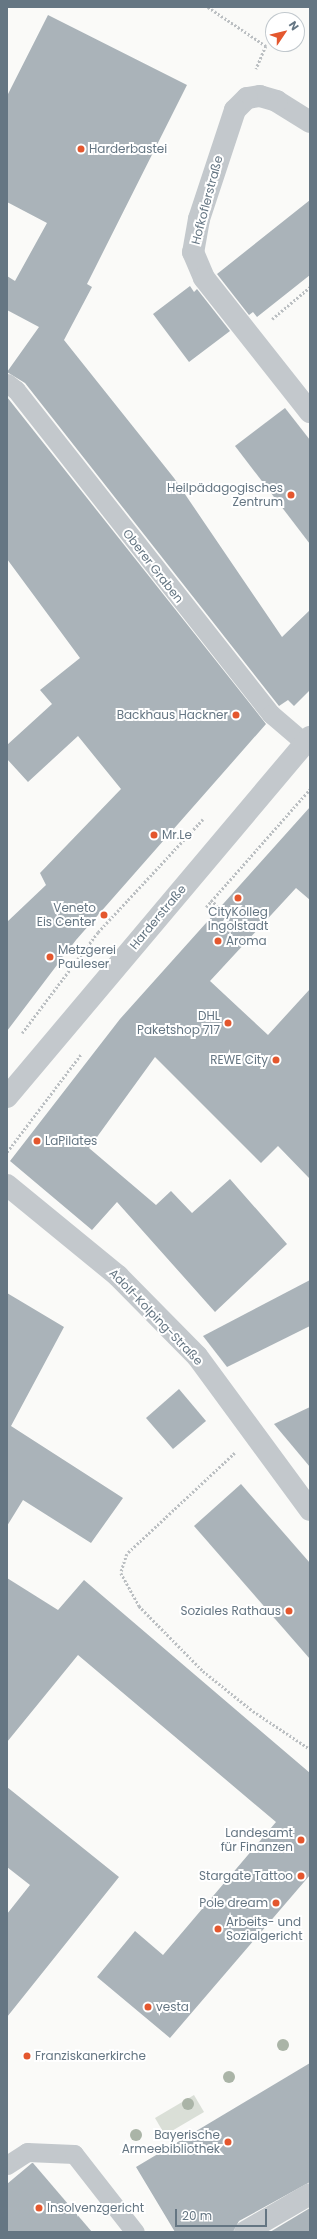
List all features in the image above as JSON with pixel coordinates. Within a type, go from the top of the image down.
[{"type":"street","points":[[247,98],[260,96],[277,101],[310,122]]},
{"type":"street","name":"Hofkoflerstraße","points":[[247,98],[235,110],[227,126],[193,252],[204,278],[310,412]]},
{"type":"street","name":"Oberer Graben","points":[[7,383],[271,714],[308,743]]},
{"type":"street","name":"Harderstraße","points":[[7,1097],[308,743]]},
{"type":"street","name":"Adolf-Kolping-Straße","points":[[7,1185],[118,1276],[196,1356],[310,1510]]},
{"type":"street","points":[[7,2165],[27,2152],[74,2154],[134,2232]]},
{"type":"street","points":[[245,2232],[310,2194]]},
{"type":"path","points":[[208,7],[266,46],[247,98]]},
{"type":"path","points":[[250,337],[310,287]]},
{"type":"path","points":[[201,912],[310,789]]},
{"type":"path","points":[[16,1041],[98,932],[204,817]]},
{"type":"path","points":[[211,900],[220,908]]},
{"type":"path","points":[[7,1152],[84,1051]]},
{"type":"path","points":[[255,1436],[213,1471],[127,1554],[121,1573],[139,1606],[203,1671],[252,1711],[310,1749]]},
{"type":"shaded area","points":[[194,2095],[204,2112],[165,2135],[155,2118]]},
{"type":"building","points":[[48,15],[187,85],[87,284],[92,287],[64,340],[174,478],[282,637],[310,610],[310,690],[294,706],[288,700],[279,706],[25,383],[7,372],[39,327],[7,310],[7,276],[15,281],[47,223],[7,202],[7,96]]},
{"type":"building","points":[[310,200],[310,275],[257,317],[253,312],[249,315],[217,274]]},
{"type":"building","points":[[190,286],[194,292],[197,289],[230,331],[189,362],[153,314]]},
{"type":"building","points":[[7,397],[266,724],[76,940],[7,1031],[7,922],[46,885],[40,873],[121,789],[78,736],[28,782],[7,759],[7,745],[52,704],[40,690],[80,658],[7,559]]},
{"type":"building","name":"Heilpädagogisches Zentrum","points":[[285,408],[310,440],[310,544],[235,446]]},
{"type":"building","points":[[310,807],[310,900],[296,888],[210,981],[268,1035],[310,989],[310,1179],[278,1146],[261,1163],[155,1057],[89,1148],[156,1205],[171,1191],[192,1213],[230,1179],[287,1244],[215,1312],[117,1202],[92,1230],[10,1161],[120,1019]]},
{"type":"building","points":[[310,1280],[310,1326],[227,1367],[203,1336]]},
{"type":"building","points":[[7,1293],[64,1327],[11,1426],[123,1498],[91,1543],[23,1500],[7,1526]]},
{"type":"building","points":[[179,1389],[206,1421],[173,1449],[146,1418]]},
{"type":"building","points":[[310,1407],[310,1467],[274,1424]]},
{"type":"building","name":"Soziales Rathaus","points":[[241,1484],[310,1563],[310,1659],[194,1526]]},
{"type":"building","points":[[7,1578],[58,1610],[84,1580],[310,1773],[310,1875],[170,2038],[97,1977],[135,1931],[163,1955],[276,1822],[78,1655],[7,1742]]},
{"type":"building","points":[[7,1787],[119,1877],[7,2017],[7,1914],[30,1885],[7,1867]]},
{"type":"building","points":[[310,2063],[310,2182],[239,2221],[233,2232],[175,2232],[136,2167]]},
{"type":"building","name":"Insolvenzgericht","points":[[32,2163],[92,2232],[7,2232],[7,2184]]},
{"type":"building","points":[[310,2208],[310,2232],[270,2232]]},
{"type":"place","name":"Harderbastei","points":[[81,149]]},
{"type":"place","name":"Heilpädagogisches Zentrum","points":[[291,495]]},
{"type":"place","name":"Backhaus Hackner","points":[[236,715]]},
{"type":"place","name":"Mr.Le","points":[[154,835]]},
{"type":"place","name":"CityKolleg Ingolstadt","points":[[238,898]]},
{"type":"place","name":"Veneto Eis Center","points":[[104,915]]},
{"type":"place","name":"Aroma","points":[[218,941]]},
{"type":"place","name":"Metzgerei Pauleser","points":[[50,957]]},
{"type":"place","name":"DHL Paketshop 717","points":[[228,1023]]},
{"type":"place","name":"REWE City","points":[[276,1060]]},
{"type":"place","name":"LaPilates","points":[[37,1141]]},
{"type":"place","name":"Soziales Rathaus","points":[[289,1611]]},
{"type":"place","name":"Landesamt für Finanzen","points":[[301,1840]]},
{"type":"place","name":"Stargate Tattoo","points":[[301,1876]]},
{"type":"place","name":"Pole dream","points":[[276,1903]]},
{"type":"place","name":"Arbeits- und Sozialgericht","points":[[218,1929]]},
{"type":"place","name":"vesta","points":[[148,2007]]},
{"type":"place","name":"Franziskanerkirche","points":[[27,2056]]},
{"type":"place","name":"Bayerische Armeebibliothek","points":[[228,2142]]},
{"type":"place","name":"Insolvenzgericht","points":[[39,2208]]}]
